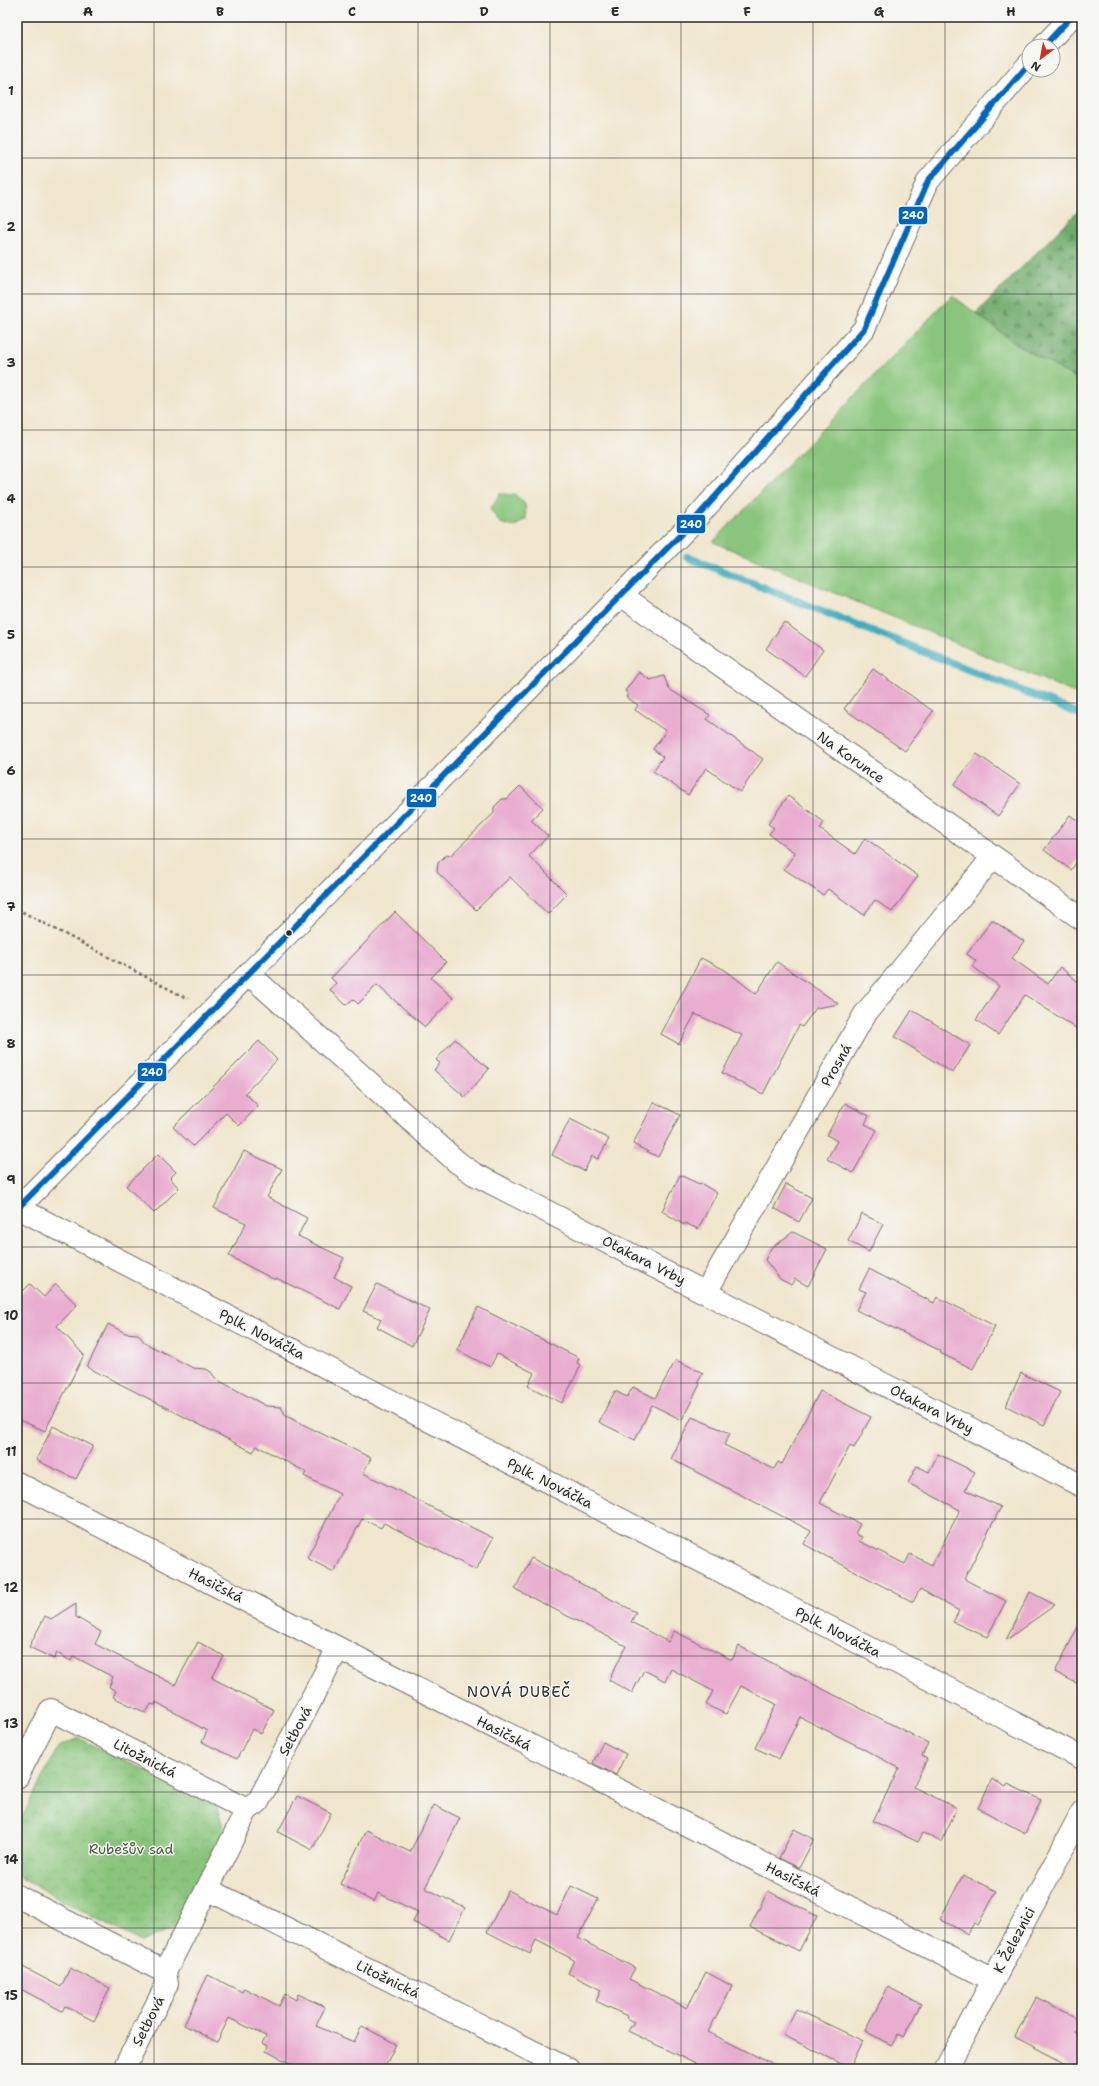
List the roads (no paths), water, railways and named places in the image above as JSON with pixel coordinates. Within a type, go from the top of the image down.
[{"type":"street","points":[[1051,38],[1071,17]]},
{"type":"street","points":[[18,1209],[691,524],[864,329],[928,180],[1021,73]]},
{"type":"street","name":"Na Korunce","points":[[621,595],[1082,919]]},
{"type":"street","name":"Prosná","points":[[706,1292],[865,1014],[993,857]]},
{"type":"street","name":"Otakara Vrby","points":[[249,974],[457,1162],[474,1174],[1082,1486]]},
{"type":"street","name":"Pplk. Nováčka","points":[[18,1209],[1082,1758]]},
{"type":"street","name":"Hasičská","points":[[17,1483],[338,1648],[993,1980]]},
{"type":"street","name":"Setbová","points":[[247,1810],[258,1802],[338,1648]]},
{"type":"street","name":"Litožnická","points":[[17,1777],[52,1710],[247,1810]]},
{"type":"street","points":[[17,1896],[165,1972],[247,1810]]},
{"type":"street","name":"K Železnici","points":[[946,2069],[1082,1812]]},
{"type":"street","name":"Litožnická","points":[[207,1889],[568,2069]]},
{"type":"street","name":"Setbová","points":[[124,2069],[167,1984],[165,1972]]},
{"type":"waterway","points":[[687,557],[1082,715]]},
{"type":"district","name":"NOVÁ DUBEČ","points":[[519,1692]]},
{"type":"park label","name":"Rubešův sad","points":[[131,1849]]}]
